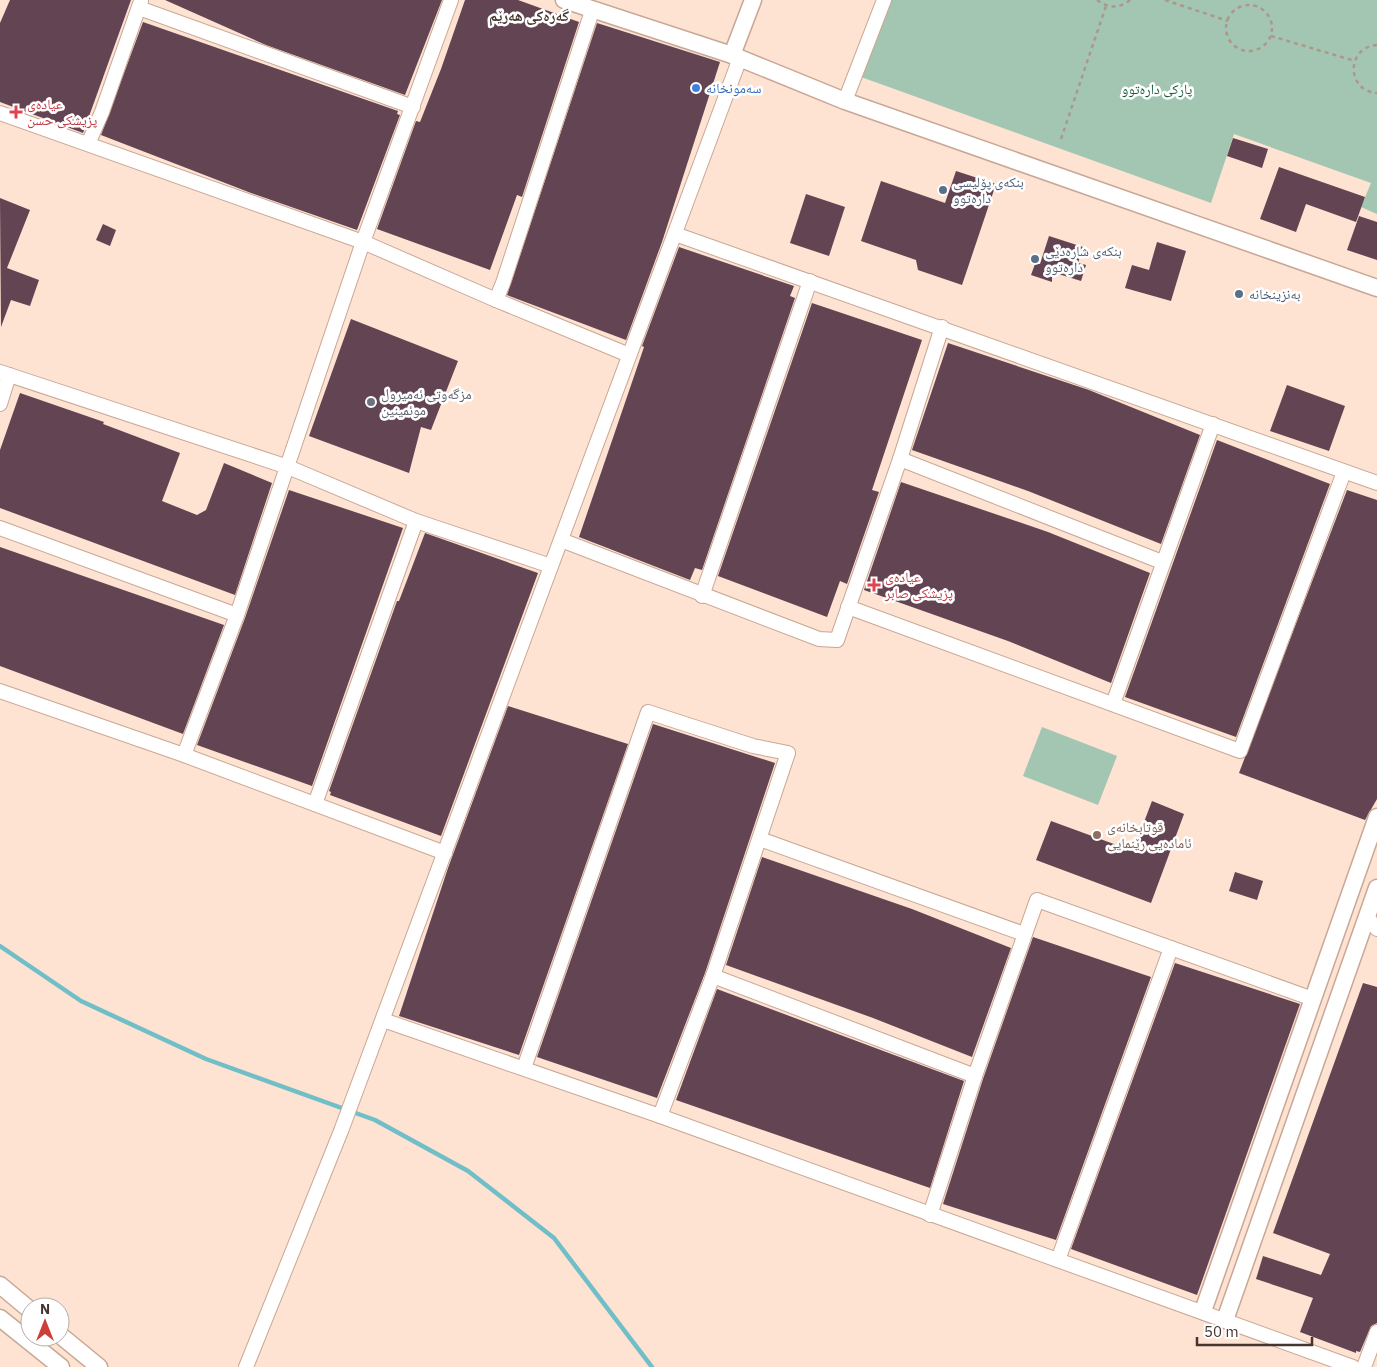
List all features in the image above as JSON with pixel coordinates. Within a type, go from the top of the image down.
[{"type":"street","points":[[184,755],[237,615],[363,242],[451,0]]},
{"type":"street","points":[[564,0],[592,11],[736,57],[845,101],[1377,288]]},
{"type":"street","points":[[246,1367],[341,1131],[675,234],[736,57],[753,0]]},
{"type":"street","points":[[845,101],[884,0]]},
{"type":"street","points":[[88,144],[102,112],[140,4],[413,107]]},
{"type":"street","points":[[496,300],[592,11]]},
{"type":"street","points":[[0,113],[363,242],[496,300],[630,355]]},
{"type":"street","points":[[675,234],[942,327],[1377,483]]},
{"type":"street","points":[[702,596],[810,281]]},
{"type":"street","points":[[561,540],[702,596],[819,639],[837,640],[900,459],[942,327]]},
{"type":"street","points":[[0,404],[4,373],[288,467],[416,521],[551,566]]},
{"type":"street","points":[[1113,704],[1162,562],[1213,424]]},
{"type":"street","points":[[900,459],[1162,562]]},
{"type":"street","points":[[848,607],[1240,751],[1344,472]]},
{"type":"street","points":[[315,804],[416,521]]},
{"type":"street","points":[[0,528],[237,615]]},
{"type":"street","points":[[0,692],[184,755],[445,853]]},
{"type":"street","points":[[524,1068],[648,712],[753,746],[788,753],[713,976],[660,1116]]},
{"type":"street","points":[[1202,1311],[1377,817]]},
{"type":"street","points":[[760,839],[1024,934]]},
{"type":"street","points":[[1225,1320],[1372,923],[1377,888]]},
{"type":"street","points":[[930,1215],[975,1076],[1037,900],[1313,999]]},
{"type":"street","points":[[1058,1260],[1171,948]]},
{"type":"street","points":[[713,976],[975,1076]]},
{"type":"street","points":[[383,1020],[660,1116],[1353,1367]]},
{"type":"street","points":[[0,1286],[20,1302]]},
{"type":"street","points":[[0,1318],[61,1367]]},
{"type":"street","points":[[1364,1367],[1377,1332]]},
{"type":"street","points":[[70,1343],[99,1367]]},
{"type":"path","points":[[1097,0],[1106,6],[1121,6],[1130,0]]},
{"type":"path","points":[[1166,0],[1228,21]]},
{"type":"path","points":[[1257,6],[1259,0]]},
{"type":"path","points":[[1061,139],[1106,6]]},
{"type":"path","points":[[1241,6],[1257,6],[1263,10],[1271,22],[1270,36],[1261,47],[1254,50],[1240,49],[1229,38],[1226,31],[1228,21],[1235,10],[1241,6]]},
{"type":"path","points":[[1270,36],[1354,61]]},
{"type":"path","points":[[1377,45],[1364,49],[1354,61],[1354,77],[1358,84],[1364,90],[1377,93]]},
{"type":"green space","name":"پارکی دارەتوو","points":[[892,0],[1377,0],[1377,214],[1361,207],[1371,183],[1234,134],[1211,203],[861,77]]},
{"type":"green space","points":[[1042,727],[1117,756],[1098,805],[1023,776]]},
{"type":"building","points":[[10,0],[131,0],[83,133],[0,102],[0,23]]},
{"type":"building","points":[[165,0],[442,0],[405,95],[266,45]]},
{"type":"building","points":[[465,0],[518,0],[579,22],[522,197],[517,195],[490,270],[377,229],[416,121],[420,122],[441,69]]},
{"type":"building","points":[[143,22],[398,111],[397,114],[400,115],[357,230],[251,193],[101,135]]},
{"type":"building","points":[[597,23],[720,62],[662,242],[626,340],[507,295]]},
{"type":"building","points":[[1233,138],[1268,149],[1262,168],[1227,156]]},
{"type":"building","points":[[1279,167],[1365,197],[1356,222],[1306,204],[1296,232],[1260,219]]},
{"type":"building","points":[[956,171],[996,184],[962,285],[918,270],[916,260],[861,241],[881,181],[945,203]]},
{"type":"building","points":[[806,194],[845,207],[829,256],[790,243]]},
{"type":"building","points":[[0,198],[30,210],[7,268],[39,280],[30,306],[11,300],[1,327]]},
{"type":"building","points":[[1359,216],[1377,222],[1377,260],[1347,250]]},
{"type":"building","points":[[103,224],[116,230],[110,246],[96,240]]},
{"type":"building","points":[[1049,236],[1083,247],[1078,263],[1086,265],[1081,281],[1052,272],[1052,282],[1031,275],[1035,264],[1040,264]]},
{"type":"building","points":[[1157,242],[1186,251],[1171,301],[1125,288],[1132,265],[1149,270]]},
{"type":"building","points":[[679,247],[794,286],[790,296],[795,298],[702,570],[695,568],[690,580],[579,537],[644,347],[642,346]]},
{"type":"building","points":[[812,303],[922,340],[872,490],[879,492],[847,584],[840,581],[827,617],[718,576]]},
{"type":"building","points":[[351,319],[458,361],[431,430],[421,427],[409,473],[309,436]]},
{"type":"building","points":[[948,343],[1089,390],[1200,435],[1161,544],[1028,491],[912,450]]},
{"type":"building","points":[[1287,385],[1345,406],[1329,451],[1270,431]]},
{"type":"building","points":[[20,393],[104,422],[103,424],[180,453],[162,501],[197,515],[206,510],[224,463],[272,483],[235,595],[0,508],[0,450]]},
{"type":"building","points":[[1217,440],[1330,484],[1236,737],[1125,697]]},
{"type":"building","points":[[901,482],[1048,532],[1150,573],[1111,683],[1008,641],[864,590]]},
{"type":"building","points":[[289,490],[403,528],[312,786],[197,745],[245,618]]},
{"type":"building","points":[[1347,490],[1377,500],[1377,799],[1365,820],[1239,773]]},
{"type":"building","points":[[425,533],[538,573],[441,836],[330,795],[331,792],[329,791],[397,601],[399,601]]},
{"type":"building","points":[[0,547],[224,625],[183,734],[0,666]]},
{"type":"building","points":[[508,706],[628,744],[519,1055],[399,1016],[448,868]]},
{"type":"building","points":[[653,724],[775,763],[705,973],[657,1098],[537,1057]]},
{"type":"building","points":[[1152,801],[1184,814],[1151,903],[1036,860],[1051,821],[1133,851]]},
{"type":"building","points":[[762,857],[912,909],[1011,948],[972,1057],[873,1018],[726,965]]},
{"type":"building","points":[[1235,872],[1263,881],[1257,900],[1229,891]]},
{"type":"building","points":[[1033,937],[1151,977],[1056,1240],[943,1204],[983,1079]]},
{"type":"building","points":[[1175,963],[1300,1004],[1197,1295],[1071,1249]]},
{"type":"building","points":[[1363,983],[1377,987],[1377,1323],[1371,1326],[1360,1352],[1356,1351],[1356,1353],[1300,1332],[1313,1298],[1256,1279],[1263,1256],[1321,1275],[1330,1254],[1273,1233]]},
{"type":"building","points":[[717,989],[964,1081],[930,1188],[676,1100]]},
{"type":"waterway","points":[[0,946],[81,1001],[206,1059],[375,1120],[468,1171],[554,1238],[652,1367]]},
{"type":"place","name":"سەمونخانە","points":[[696,88]]},
{"type":"place","name":"عیادەی پزیشکی حسن","points":[[16,112]]},
{"type":"place","name":"بنکەی پۆلیسی دارەتوو","points":[[943,190]]},
{"type":"place","name":"بنکەی شارەدێی دارەتوو","points":[[1035,259]]},
{"type":"place","name":"بەنزینخانە","points":[[1239,294]]},
{"type":"place","name":"مزگەوتی ئەمیرول موئمینین","points":[[371,402]]},
{"type":"place","name":"عیادەی پزیشکی صابر","points":[[874,585]]},
{"type":"place","name":"قوتابخانەی ئامادەیی رێنمایی","points":[[1097,835]]},
{"type":"district","name":"گەرەکی هەرێم","points":[[529,15]]}]
